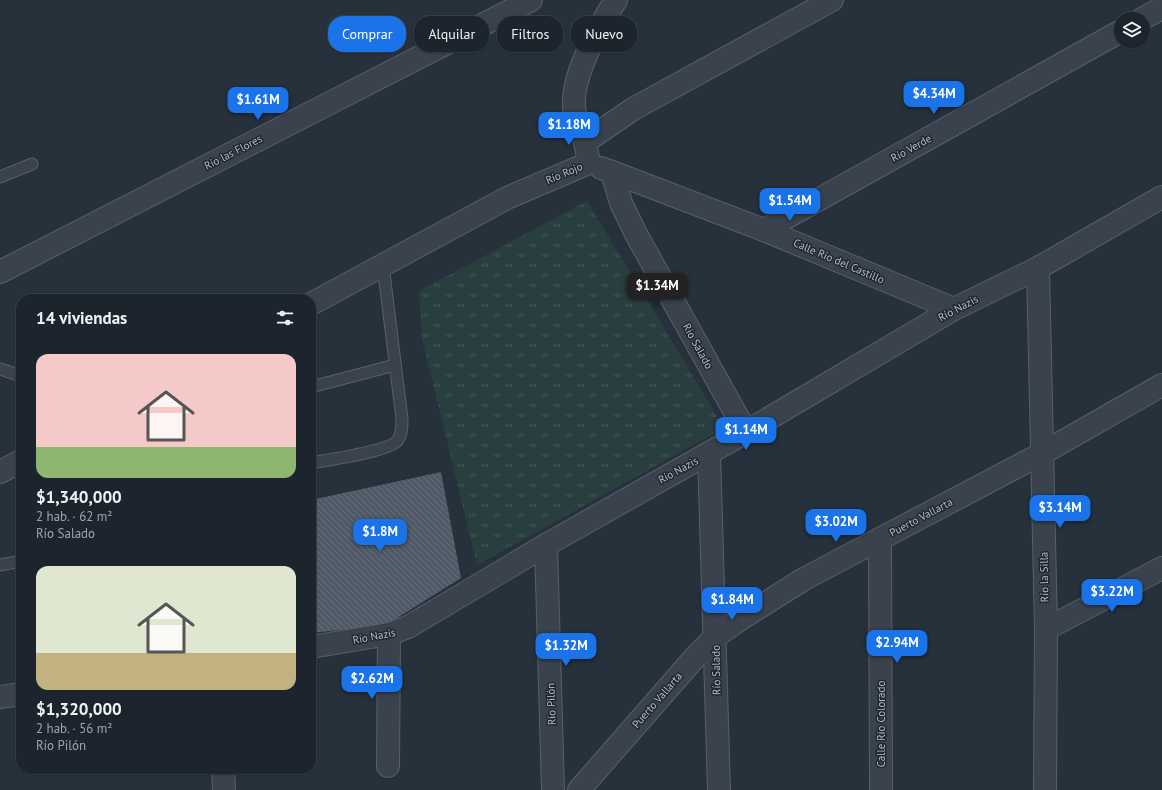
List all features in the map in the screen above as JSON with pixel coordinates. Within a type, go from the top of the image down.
[{"type":"street","name":"Río las Flores","points":[[0,272],[531,0]]},
{"type":"street","name":"Río Rojo","points":[[316,301],[507,198],[589,163],[585,142],[574,108],[576,84],[592,44],[616,0]]},
{"type":"street","points":[[585,142],[633,109],[832,0]]},
{"type":"street","points":[[1150,15],[1162,8]]},
{"type":"street","name":"Río Verde","points":[[764,230],[1114,34]]},
{"type":"street","points":[[589,163],[612,172]]},
{"type":"street","name":"Calle Río del Castillo","points":[[612,172],[764,230],[954,309]]},
{"type":"street","name":"Río Salado","points":[[612,172],[621,203],[636,234],[746,432]]},
{"type":"street","name":"Río Nazis","points":[[316,645],[389,634],[408,628],[546,545],[746,432],[954,309],[1038,268],[1162,197]]},
{"type":"street","name":"Río la Silla","points":[[1038,268],[1046,629],[1045,790]]},
{"type":"street","name":"Puerto Vallarta","points":[[579,790],[697,655],[715,637],[745,616],[799,583],[880,538],[1041,454],[1162,386]]},
{"type":"street","name":"Río Salado","points":[[709,453],[719,790]]},
{"type":"street","points":[[0,472],[16,464]]},
{"type":"street","name":"Calle Río Colorado","points":[[880,538],[881,790]]},
{"type":"street","name":"Río Pilón","points":[[546,545],[553,790]]},
{"type":"street","points":[[1046,629],[1162,568]]},
{"type":"street","points":[[388,766],[389,634]]},
{"type":"street","points":[[0,697],[16,695]]},
{"type":"street","points":[[223,774],[224,790]]},
{"type":"lane","points":[[0,178],[32,164]]},
{"type":"lane","points":[[316,462],[375,450],[391,445],[398,441],[402,432],[402,419],[383,265]]},
{"type":"lane","points":[[316,386],[395,365]]},
{"type":"lane","points":[[0,369],[16,374]]},
{"type":"lane","points":[[0,565],[16,562]]},
{"type":"green space","points":[[587,201],[724,428],[477,565],[422,338],[419,291]]},
{"type":"building","points":[[441,472],[461,578],[386,625],[316,632],[316,499]]}]
